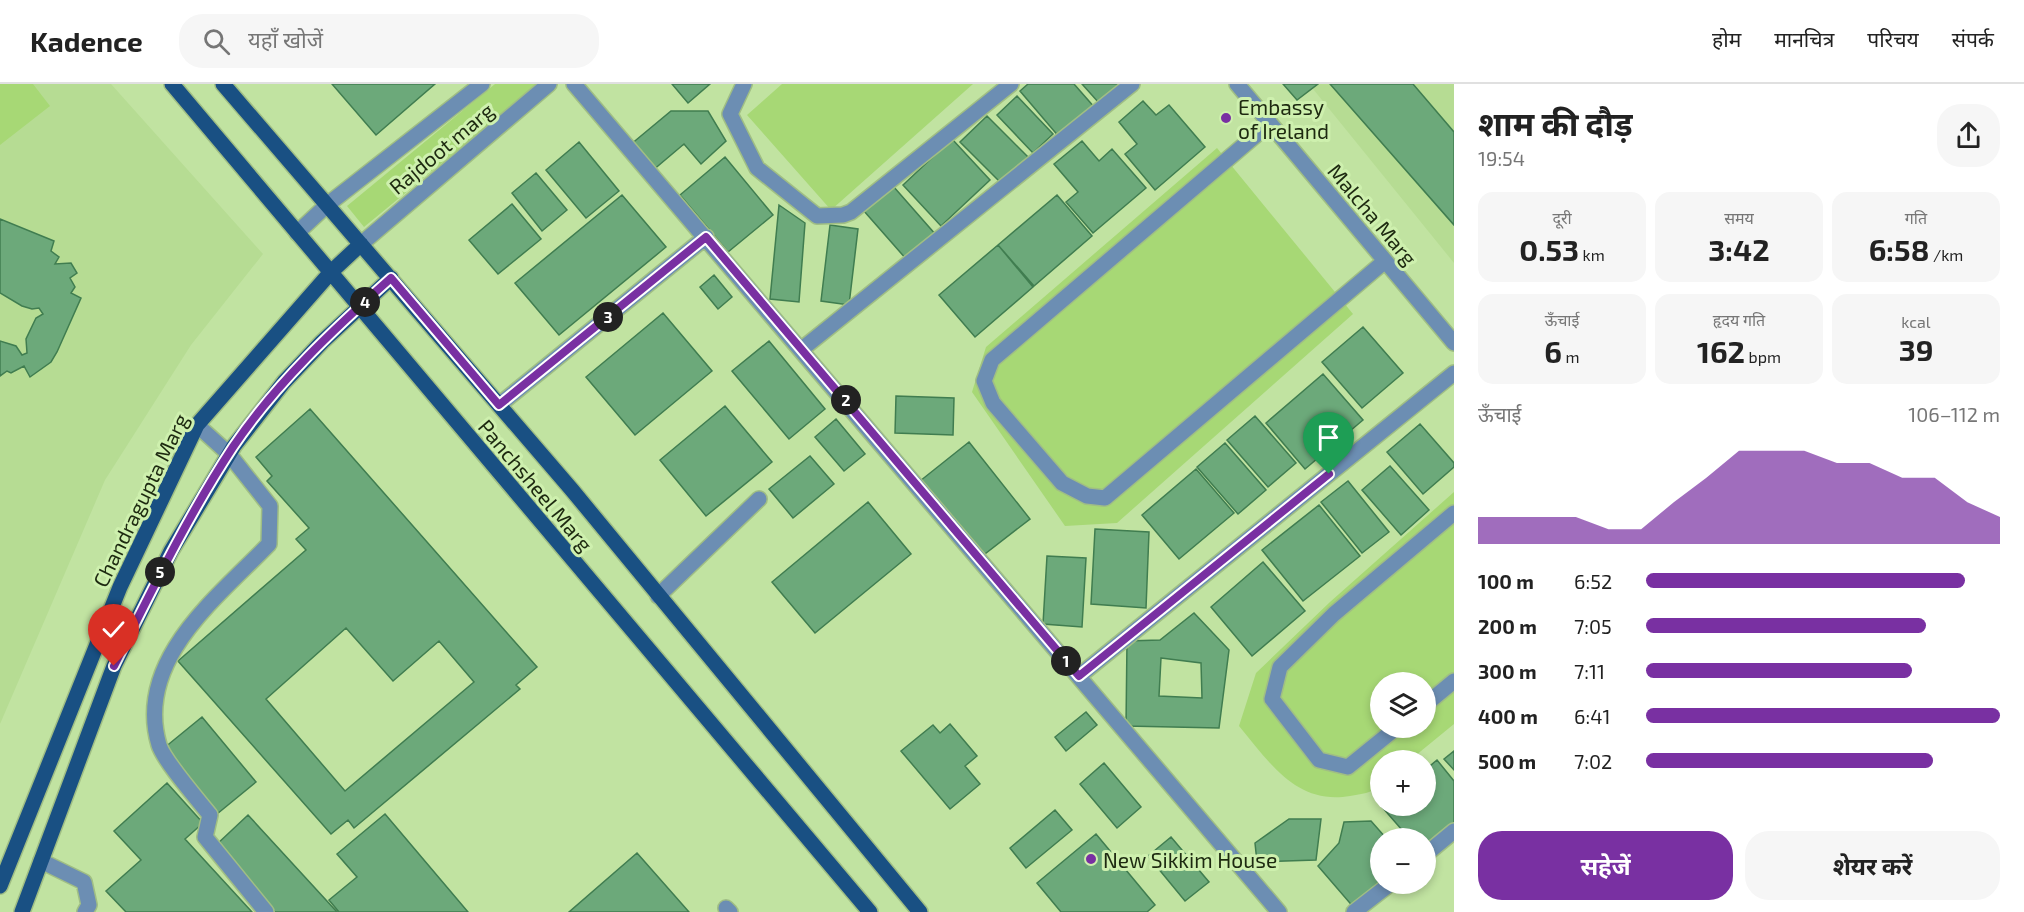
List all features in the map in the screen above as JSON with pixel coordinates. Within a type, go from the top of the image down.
[{"type":"main road","name":"Panchsheel Marg","points":[[172,84],[870,912]]},
{"type":"main road","name":"Panchsheel Marg","points":[[223,84],[499,405],[920,912]]},
{"type":"main road","name":"Chandragupta Marg","points":[[0,886],[120,586],[196,425],[331,272],[362,244]]},
{"type":"main road","points":[[22,912],[114,666],[171,551],[229,454],[284,382],[358,307],[391,278]]},
{"type":"street","points":[[297,232],[327,205],[482,84]]},
{"type":"street","name":"Rajdoot marg","points":[[362,244],[549,84]]},
{"type":"street","points":[[574,84],[802,349],[1279,912]]},
{"type":"street","points":[[744,84],[730,114],[757,168],[818,216],[843,215],[851,212],[1011,84]]},
{"type":"street","points":[[802,349],[1132,84]]},
{"type":"street","name":"Malcha Marg","points":[[1237,84],[1454,343]]},
{"type":"street","points":[[1270,123],[992,360],[984,381],[993,403],[1062,483],[1087,496],[1105,498],[1385,261]]},
{"type":"street","points":[[499,405],[706,237]]},
{"type":"street","points":[[1079,676],[1454,374]]},
{"type":"street","points":[[196,425],[229,454],[270,506],[269,544],[186,631],[164,666],[157,691],[155,720],[159,747],[210,815],[205,837],[266,912]]},
{"type":"street","points":[[658,596],[759,499]]},
{"type":"street","points":[[1384,738],[1348,767],[1319,760],[1272,699],[1280,667],[1334,614],[1454,513]]},
{"type":"street","points":[[1436,696],[1454,681]]},
{"type":"street","points":[[1436,846],[1454,831]]},
{"type":"street","points":[[41,861],[84,882],[89,905],[85,912]]},
{"type":"street","points":[[1354,912],[1377,894]]},
{"type":"shaded area","points":[[0,84],[111,84],[263,254],[191,345],[105,480],[0,724]]},
{"type":"shaded area","points":[[0,84],[33,84],[50,106],[0,145]]},
{"type":"shaded area","points":[[495,84],[538,84],[364,227],[347,206]]},
{"type":"shaded area","points":[[782,84],[973,84],[831,210],[747,115]]},
{"type":"shaded area","points":[[1309,84],[1454,84],[1454,263]]},
{"type":"shaded area","points":[[1217,148],[1353,314],[1117,523],[1065,526],[972,392],[986,347]]},
{"type":"shaded area","points":[[1454,492],[1454,724],[1422,750],[1370,750],[1370,792],[1331,797],[1314,794],[1299,788],[1286,778],[1239,726],[1256,673],[1330,602]]},
{"type":"building","points":[[332,84],[435,84],[376,135]]},
{"type":"building","points":[[672,84],[710,84],[688,103]]},
{"type":"building","points":[[1028,84],[1074,84],[1095,108],[1060,138],[1020,91]]},
{"type":"building","points":[[1082,84],[1119,84],[1099,103]]},
{"type":"building","points":[[1283,84],[1318,84],[1297,100]]},
{"type":"building","points":[[1330,84],[1413,84],[1454,132],[1454,225]]},
{"type":"building","points":[[1017,96],[1053,134],[1033,153],[997,115]]},
{"type":"building","points":[[1143,101],[1156,115],[1169,105],[1205,147],[1155,190],[1125,154],[1137,144],[1119,122]]},
{"type":"building","points":[[671,111],[708,111],[726,141],[701,164],[684,144],[652,171],[630,145]]},
{"type":"building","points":[[987,116],[1028,157],[1001,183],[960,142]]},
{"type":"building","points":[[952,139],[990,180],[941,226],[903,185]]},
{"type":"building","points":[[1082,141],[1099,161],[1112,149],[1146,188],[1093,233],[1066,202],[1078,192],[1054,164]]},
{"type":"building","points":[[579,142],[619,191],[586,218],[546,170]]},
{"type":"building","points":[[725,157],[773,215],[728,252],[680,195]]},
{"type":"building","points":[[536,173],[567,210],[542,231],[512,193]]},
{"type":"building","points":[[893,186],[936,235],[907,260],[864,211]]},
{"type":"building","points":[[622,195],[666,247],[559,335],[515,283]]},
{"type":"building","points":[[1057,195],[1092,236],[1034,286],[998,245]]},
{"type":"building","points":[[512,204],[541,239],[498,274],[469,240]]},
{"type":"building","points":[[779,205],[805,223],[799,302],[770,299]]},
{"type":"building","points":[[0,219],[54,241],[51,251],[59,257],[55,264],[71,263],[77,273],[70,278],[75,287],[71,293],[81,298],[57,352],[51,362],[30,377],[24,366],[11,373],[7,371],[0,376],[0,341],[16,346],[22,355],[27,353],[26,339],[36,318],[43,314],[39,308],[32,309],[22,306],[0,293]]},
{"type":"building","points":[[830,225],[858,229],[849,305],[821,301]]},
{"type":"building","points":[[998,245],[1033,287],[975,337],[939,295]]},
{"type":"building","points":[[714,275],[732,297],[718,309],[700,287]]},
{"type":"building","points":[[663,313],[712,371],[635,435],[586,377]]},
{"type":"building","points":[[1363,327],[1403,373],[1362,408],[1322,362]]},
{"type":"building","points":[[769,341],[825,409],[789,439],[732,371]]},
{"type":"building","points":[[1323,374],[1363,420],[1305,469],[1266,423]]},
{"type":"building","points":[[896,396],[954,398],[953,435],[895,433]]},
{"type":"building","points":[[725,406],[772,462],[706,516],[660,460]]},
{"type":"building","points":[[310,409],[537,667],[516,685],[520,689],[354,828],[348,820],[331,834],[178,661],[306,550],[296,539],[309,528],[267,481],[272,476],[256,457]],"holes":[[[346,628],[393,681],[439,641],[474,682],[345,791],[266,699]]]},
{"type":"building","points":[[1255,416],[1296,463],[1268,487],[1227,440]]},
{"type":"building","points":[[836,419],[865,454],[844,471],[815,437]]},
{"type":"building","points":[[1420,424],[1454,463],[1454,467],[1423,494],[1387,452]]},
{"type":"building","points":[[969,442],[1030,519],[981,557],[920,481]]},
{"type":"building","points":[[1225,443],[1266,490],[1238,514],[1197,467]]},
{"type":"building","points":[[810,456],[834,484],[793,518],[769,489]]},
{"type":"building","points":[[1390,466],[1429,510],[1401,535],[1362,490]]},
{"type":"building","points":[[1196,469],[1234,513],[1179,559],[1142,515]]},
{"type":"building","points":[[1348,481],[1389,532],[1362,553],[1321,502]]},
{"type":"building","points":[[868,502],[911,554],[815,633],[772,582]]},
{"type":"building","points":[[1319,505],[1360,556],[1303,601],[1262,550]]},
{"type":"building","points":[[1095,529],[1149,532],[1146,608],[1091,604]]},
{"type":"building","points":[[1047,556],[1086,558],[1082,627],[1043,624]]},
{"type":"building","points":[[1263,562],[1305,611],[1252,656],[1211,607]]},
{"type":"building","points":[[1194,613],[1229,650],[1219,728],[1126,726],[1127,641],[1160,640]],"holes":[[[1161,658],[1201,663],[1202,698],[1159,696]]]},
{"type":"building","points":[[1086,712],[1097,725],[1066,751],[1055,737]]},
{"type":"building","points":[[202,717],[256,782],[217,814],[164,748]]},
{"type":"building","points":[[950,724],[977,756],[965,766],[980,784],[950,809],[901,751],[933,725],[940,733]]},
{"type":"building","points":[[1454,751],[1454,770],[1444,759]]},
{"type":"building","points":[[1436,761],[1454,781],[1454,826],[1436,842],[1436,828],[1400,828],[1390,816],[1436,816]]},
{"type":"building","points":[[1104,763],[1141,807],[1117,828],[1080,784]]},
{"type":"building","points":[[167,783],[203,823],[185,839],[252,912],[126,912],[106,891],[141,860],[114,831]]},
{"type":"building","points":[[1055,810],[1072,830],[1026,868],[1010,848]]},
{"type":"building","points":[[385,814],[468,912],[339,912],[329,900],[357,877],[337,854]]},
{"type":"building","points":[[248,815],[337,912],[275,912],[215,846]]},
{"type":"building","points":[[1289,819],[1321,819],[1316,860],[1257,862],[1255,843]]},
{"type":"building","points":[[1371,821],[1377,828],[1370,828],[1370,894],[1355,909],[1318,866],[1339,843],[1344,822]]},
{"type":"building","name":"New Sikkim House","points":[[1096,834],[1155,905],[1147,912],[1061,912],[1037,883]]},
{"type":"building","points":[[1171,837],[1209,882],[1185,901],[1148,856]]},
{"type":"building","points":[[637,853],[689,912],[569,912]]},
{"type":"place","name":"Embassy of Ireland","points":[[1226,118]]},
{"type":"place","name":"New Sikkim House","points":[[1091,859]]},
{"type":"route","points":[[114,666],[171,551],[234,446],[284,382],[358,307],[391,278],[499,405],[706,237],[1079,676],[1329,474]]}]
